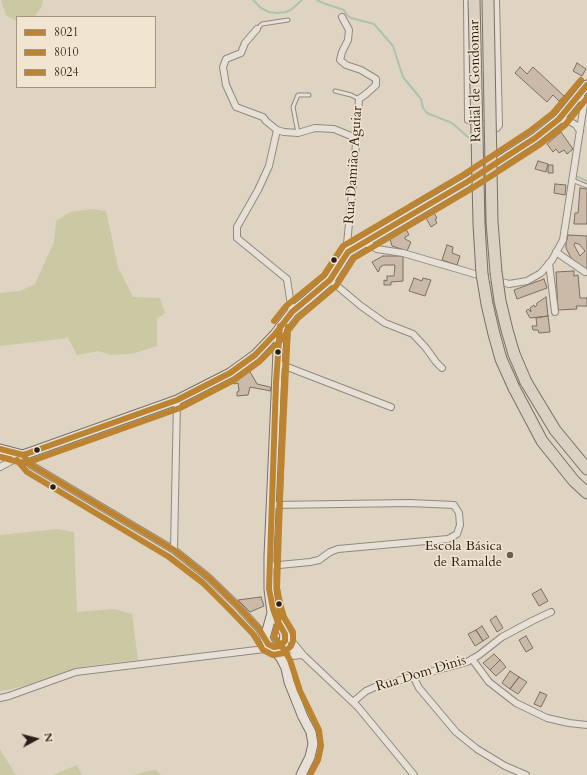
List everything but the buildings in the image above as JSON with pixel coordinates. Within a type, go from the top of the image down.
[{"type":"highway","name":"Radial de Gondomar","points":[[474,0],[479,224],[482,274],[487,304],[501,359],[514,388],[542,441],[574,481],[587,493]]},
{"type":"highway","name":"Radial de Gondomar","points":[[488,0],[492,222],[500,301],[514,354],[526,382],[555,430],[587,469]]},
{"type":"main road","points":[[0,449],[23,455],[177,400],[240,366],[267,343],[292,312],[330,280],[348,252],[467,182],[535,138],[559,119],[587,85]]},
{"type":"main road","points":[[268,642],[285,634],[275,615],[269,589],[271,505],[280,326]]},
{"type":"main road","points":[[271,600],[272,613],[268,642],[286,668]]},
{"type":"main road","points":[[268,642],[272,628],[278,627],[284,631]]},
{"type":"main road","points":[[268,642],[281,658],[286,668],[294,694],[311,732],[313,744],[310,757],[301,775]]},
{"type":"street","points":[[467,0],[468,120],[497,128],[499,124],[496,0]]},
{"type":"street","name":"Rua Damião Aguiar","points":[[342,17],[349,30],[348,40],[340,60],[346,66],[361,70],[376,79],[376,85],[359,99],[347,244],[348,252]]},
{"type":"street","points":[[256,29],[245,43],[241,53],[226,60],[223,67],[226,86],[236,107],[263,117],[277,130],[298,133],[315,128],[334,129],[356,138]]},
{"type":"street","points":[[364,242],[376,249],[409,255],[509,284],[527,281],[541,273],[563,240],[584,104],[580,95]]},
{"type":"street","points":[[559,119],[569,121],[576,125],[580,131]]},
{"type":"street","points":[[277,130],[269,166],[258,190],[237,228],[237,238],[287,279],[292,312]]},
{"type":"street","points":[[556,252],[586,272]]},
{"type":"street","points":[[549,263],[555,312]]},
{"type":"street","points":[[330,280],[361,306],[385,323],[413,334],[442,368]]},
{"type":"street","points":[[277,363],[391,407]]},
{"type":"street","points":[[174,550],[177,400]]},
{"type":"street","points":[[0,466],[23,455],[31,465],[174,550],[208,577],[252,620],[268,642]]},
{"type":"street","points":[[269,566],[319,560],[330,552],[338,549],[448,539],[457,534],[460,526],[459,513],[454,505],[410,503],[271,505]]},
{"type":"street","name":"Rua Dom Dinis","points":[[353,702],[366,691],[375,687],[472,659],[502,637],[552,612]]},
{"type":"street","points":[[284,631],[304,656],[353,702],[414,775]]},
{"type":"street","points":[[0,698],[10,696],[76,672],[268,642],[293,650],[304,656]]},
{"type":"street","points":[[286,668],[287,662],[292,656],[299,654],[304,656]]},
{"type":"street","points":[[472,659],[494,686],[507,697],[523,707],[547,718],[587,725]]},
{"type":"street","points":[[413,676],[419,688],[456,732],[477,749],[494,760],[526,775]]},
{"type":"lane","points":[[256,29],[262,24],[288,20]]},
{"type":"lane","points":[[335,91],[359,99]]},
{"type":"lane","points":[[298,133],[293,107],[298,95],[308,95]]},
{"type":"lane","points":[[572,180],[587,186]]},
{"type":"shaded area","points":[[1,0],[43,0],[42,6],[35,16],[16,16],[16,20],[6,15]]},
{"type":"shaded area","points":[[92,209],[106,211],[118,267],[133,297],[160,298],[165,313],[157,319],[157,346],[131,354],[110,355],[99,351],[77,355],[68,338],[0,346],[0,293],[20,291],[35,284],[54,242],[56,221],[70,212]]},
{"type":"shaded area","points":[[57,529],[74,532],[77,612],[114,609],[132,614],[138,660],[80,667],[43,681],[0,691],[0,535]]},
{"type":"shaded area","points":[[0,749],[15,774],[17,775],[0,775]]},
{"type":"shaded area","points":[[77,765],[82,775],[53,775]]},
{"type":"shaded area","points":[[156,770],[161,775],[134,775],[147,771]]},
{"type":"waterway","points":[[253,0],[261,8],[269,12],[277,13],[286,12],[292,9],[302,0]]},
{"type":"waterway","points":[[317,0],[344,10],[351,18],[374,24],[393,46],[403,77],[421,99],[423,108],[427,113],[452,123],[469,138]]},
{"type":"waterway","points":[[578,177],[587,181]]},
{"type":"transit line","name":"8024","points":[[274,321],[286,306],[324,275],[343,246],[463,175],[530,131],[553,113],[581,80]]},
{"type":"transit line","name":"8021","points":[[0,449],[23,455],[177,400],[230,373],[255,355],[275,334],[292,312],[330,280],[348,252],[467,182],[535,138],[559,119],[587,85]]},
{"type":"transit line","name":"8010","points":[[0,457],[26,463],[180,408],[234,380],[260,361],[281,340],[298,318],[336,286],[354,258],[471,189],[539,145],[565,125],[587,98]]},
{"type":"transit line","name":"8021","points":[[23,455],[31,465],[174,550],[208,577],[237,605],[259,629],[268,644],[274,647],[280,646],[285,641],[285,634],[273,609],[269,589],[276,383],[280,326]]},
{"type":"transit line","name":"8010","points":[[17,460],[27,472],[169,557],[203,583],[253,634],[263,650],[273,655],[284,653],[291,646],[293,641],[293,632],[284,617],[277,588],[284,383],[288,327]]},
{"type":"transit line","name":"8024","points":[[288,327],[277,556],[277,589],[280,614],[274,637],[290,660],[300,691],[319,730],[321,746],[318,760],[310,775]]},
{"type":"place","name":"Escola Básica de Ramalde","points":[[510,555]]}]
